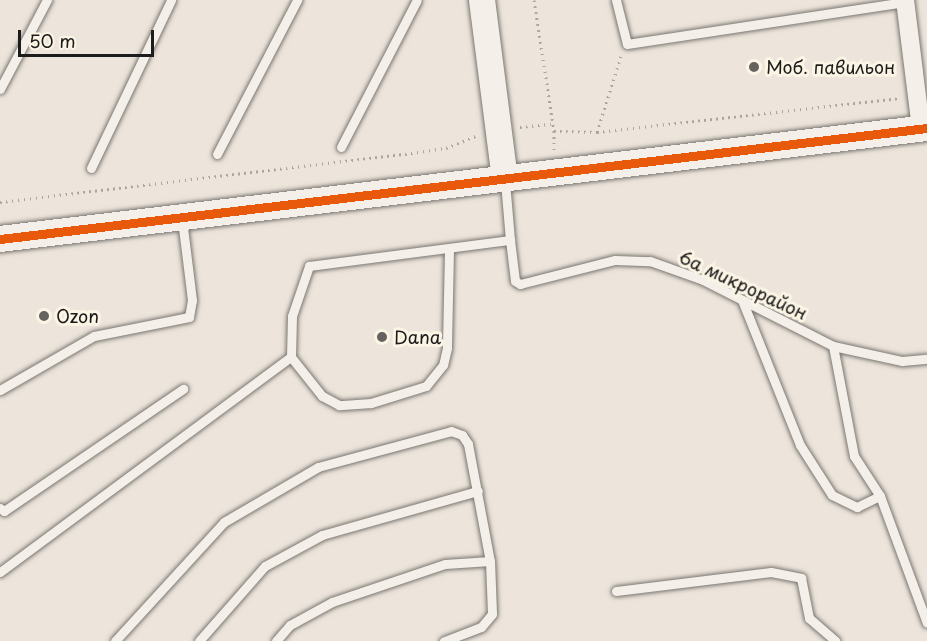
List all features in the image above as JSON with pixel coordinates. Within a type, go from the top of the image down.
[{"type":"street","points":[[482,0],[505,180]]},
{"type":"street","points":[[0,238],[182,219],[924,129],[917,96],[905,1]]},
{"type":"lane","points":[[0,90],[48,0]]},
{"type":"lane","points":[[91,168],[171,0]]},
{"type":"lane","points":[[217,154],[297,0]]},
{"type":"lane","points":[[341,147],[417,0]]},
{"type":"lane","points":[[616,0],[627,44],[905,1]]},
{"type":"lane","points":[[449,250],[447,348],[443,365],[426,387],[371,402],[339,405],[322,396],[291,357],[292,316],[309,266],[449,250],[510,240],[505,180]]},
{"type":"lane","points":[[0,390],[94,336],[189,317],[192,300],[182,219]]},
{"type":"lane","name":"6а микрорайон","points":[[510,240],[515,281],[520,284],[615,260],[650,261],[703,280],[833,346],[902,361],[927,359]]},
{"type":"lane","points":[[742,300],[800,445],[832,495],[857,507],[880,496]]},
{"type":"lane","points":[[833,346],[855,456],[880,496],[927,623]]},
{"type":"lane","points":[[0,572],[291,357]]},
{"type":"lane","points":[[0,508],[4,511],[183,389]]},
{"type":"lane","points":[[115,641],[224,522],[318,467],[451,431],[462,435],[468,444],[490,561],[492,614],[488,621],[444,641]]},
{"type":"lane","points":[[199,641],[265,566],[322,535],[478,491]]},
{"type":"lane","points":[[276,641],[290,625],[332,602],[445,564],[490,561]]},
{"type":"lane","points":[[616,591],[771,572],[801,578],[809,618],[835,641]]},
{"type":"path","points":[[534,0],[551,124],[554,131],[597,132],[917,96]]},
{"type":"path","points":[[597,132],[609,87],[627,44]]},
{"type":"path","points":[[0,202],[405,154],[446,148],[499,129],[551,124]]},
{"type":"cycle path","points":[[0,239],[927,128]]},
{"type":"place","name":"Моб. павильон","points":[[754,67]]},
{"type":"place","name":"Ozon","points":[[44,316]]},
{"type":"place","name":"Dana","points":[[382,337]]}]
